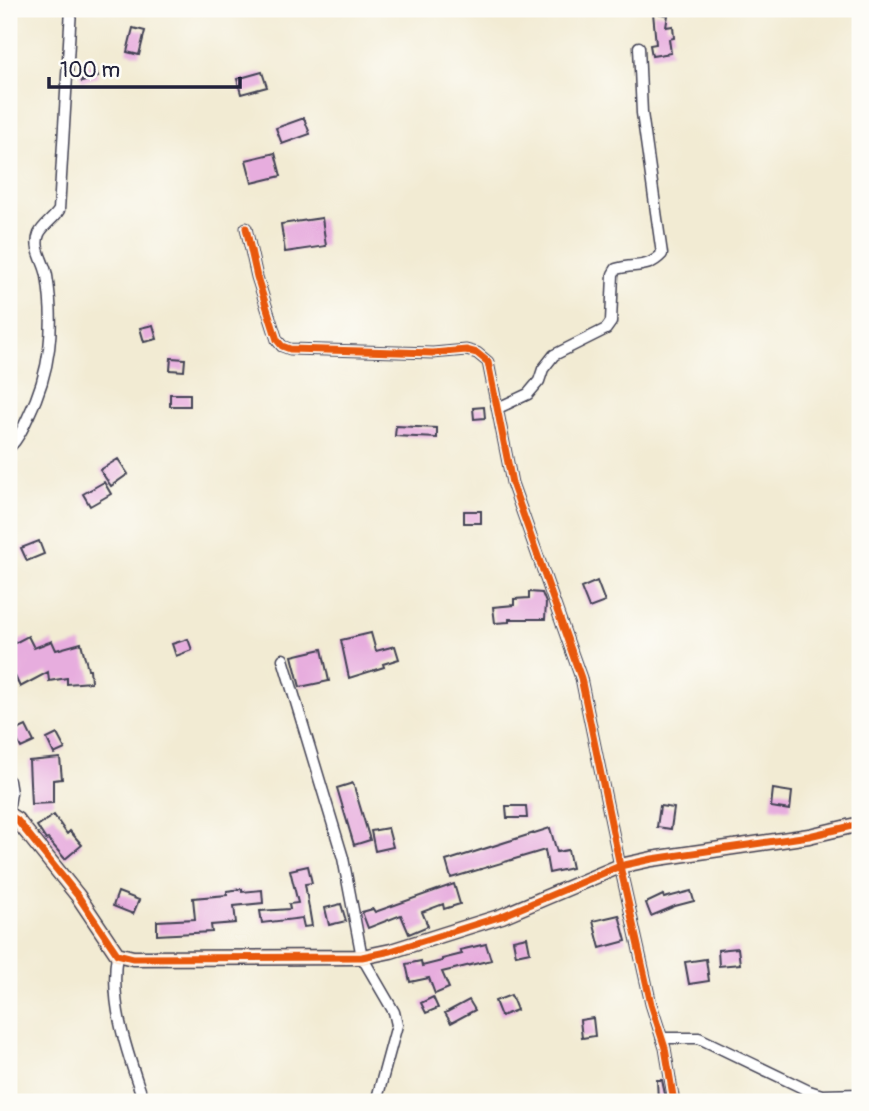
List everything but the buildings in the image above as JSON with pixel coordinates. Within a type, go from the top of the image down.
[{"type":"street","points":[[9,448],[16,441],[40,393],[47,363],[52,327],[50,298],[46,270],[37,246],[43,228],[60,210],[71,9]]},
{"type":"street","points":[[498,408],[528,394],[554,355],[606,329],[611,322],[613,274],[616,270],[642,267],[656,261],[663,254],[642,114],[639,47]]},
{"type":"street","points":[[246,228],[257,277],[277,340],[282,346],[290,349],[365,352],[433,353],[466,350],[477,353],[488,362],[512,483],[581,678],[620,866],[651,1004],[662,1038],[674,1102]]},
{"type":"street","points":[[283,659],[343,858],[362,957],[394,1013],[397,1025],[376,1102]]},
{"type":"street","points":[[9,781],[9,805]]},
{"type":"street","points":[[9,815],[17,820],[78,896],[117,954],[115,1001],[145,1102]]},
{"type":"street","points":[[117,954],[133,958],[362,957],[391,951],[502,916],[620,866],[809,836],[860,824]]},
{"type":"street","points":[[662,1038],[699,1038],[822,1095],[860,1094]]},
{"type":"cycle path","points":[[246,228],[257,277],[277,340],[282,346],[290,349],[433,353],[466,350],[477,353],[488,362],[512,483],[581,678],[651,1004],[665,1048],[674,1102]]},
{"type":"cycle path","points":[[9,815],[17,820],[78,896],[117,954],[133,958],[362,957],[391,951],[502,916],[620,866],[809,836],[860,824]]}]
